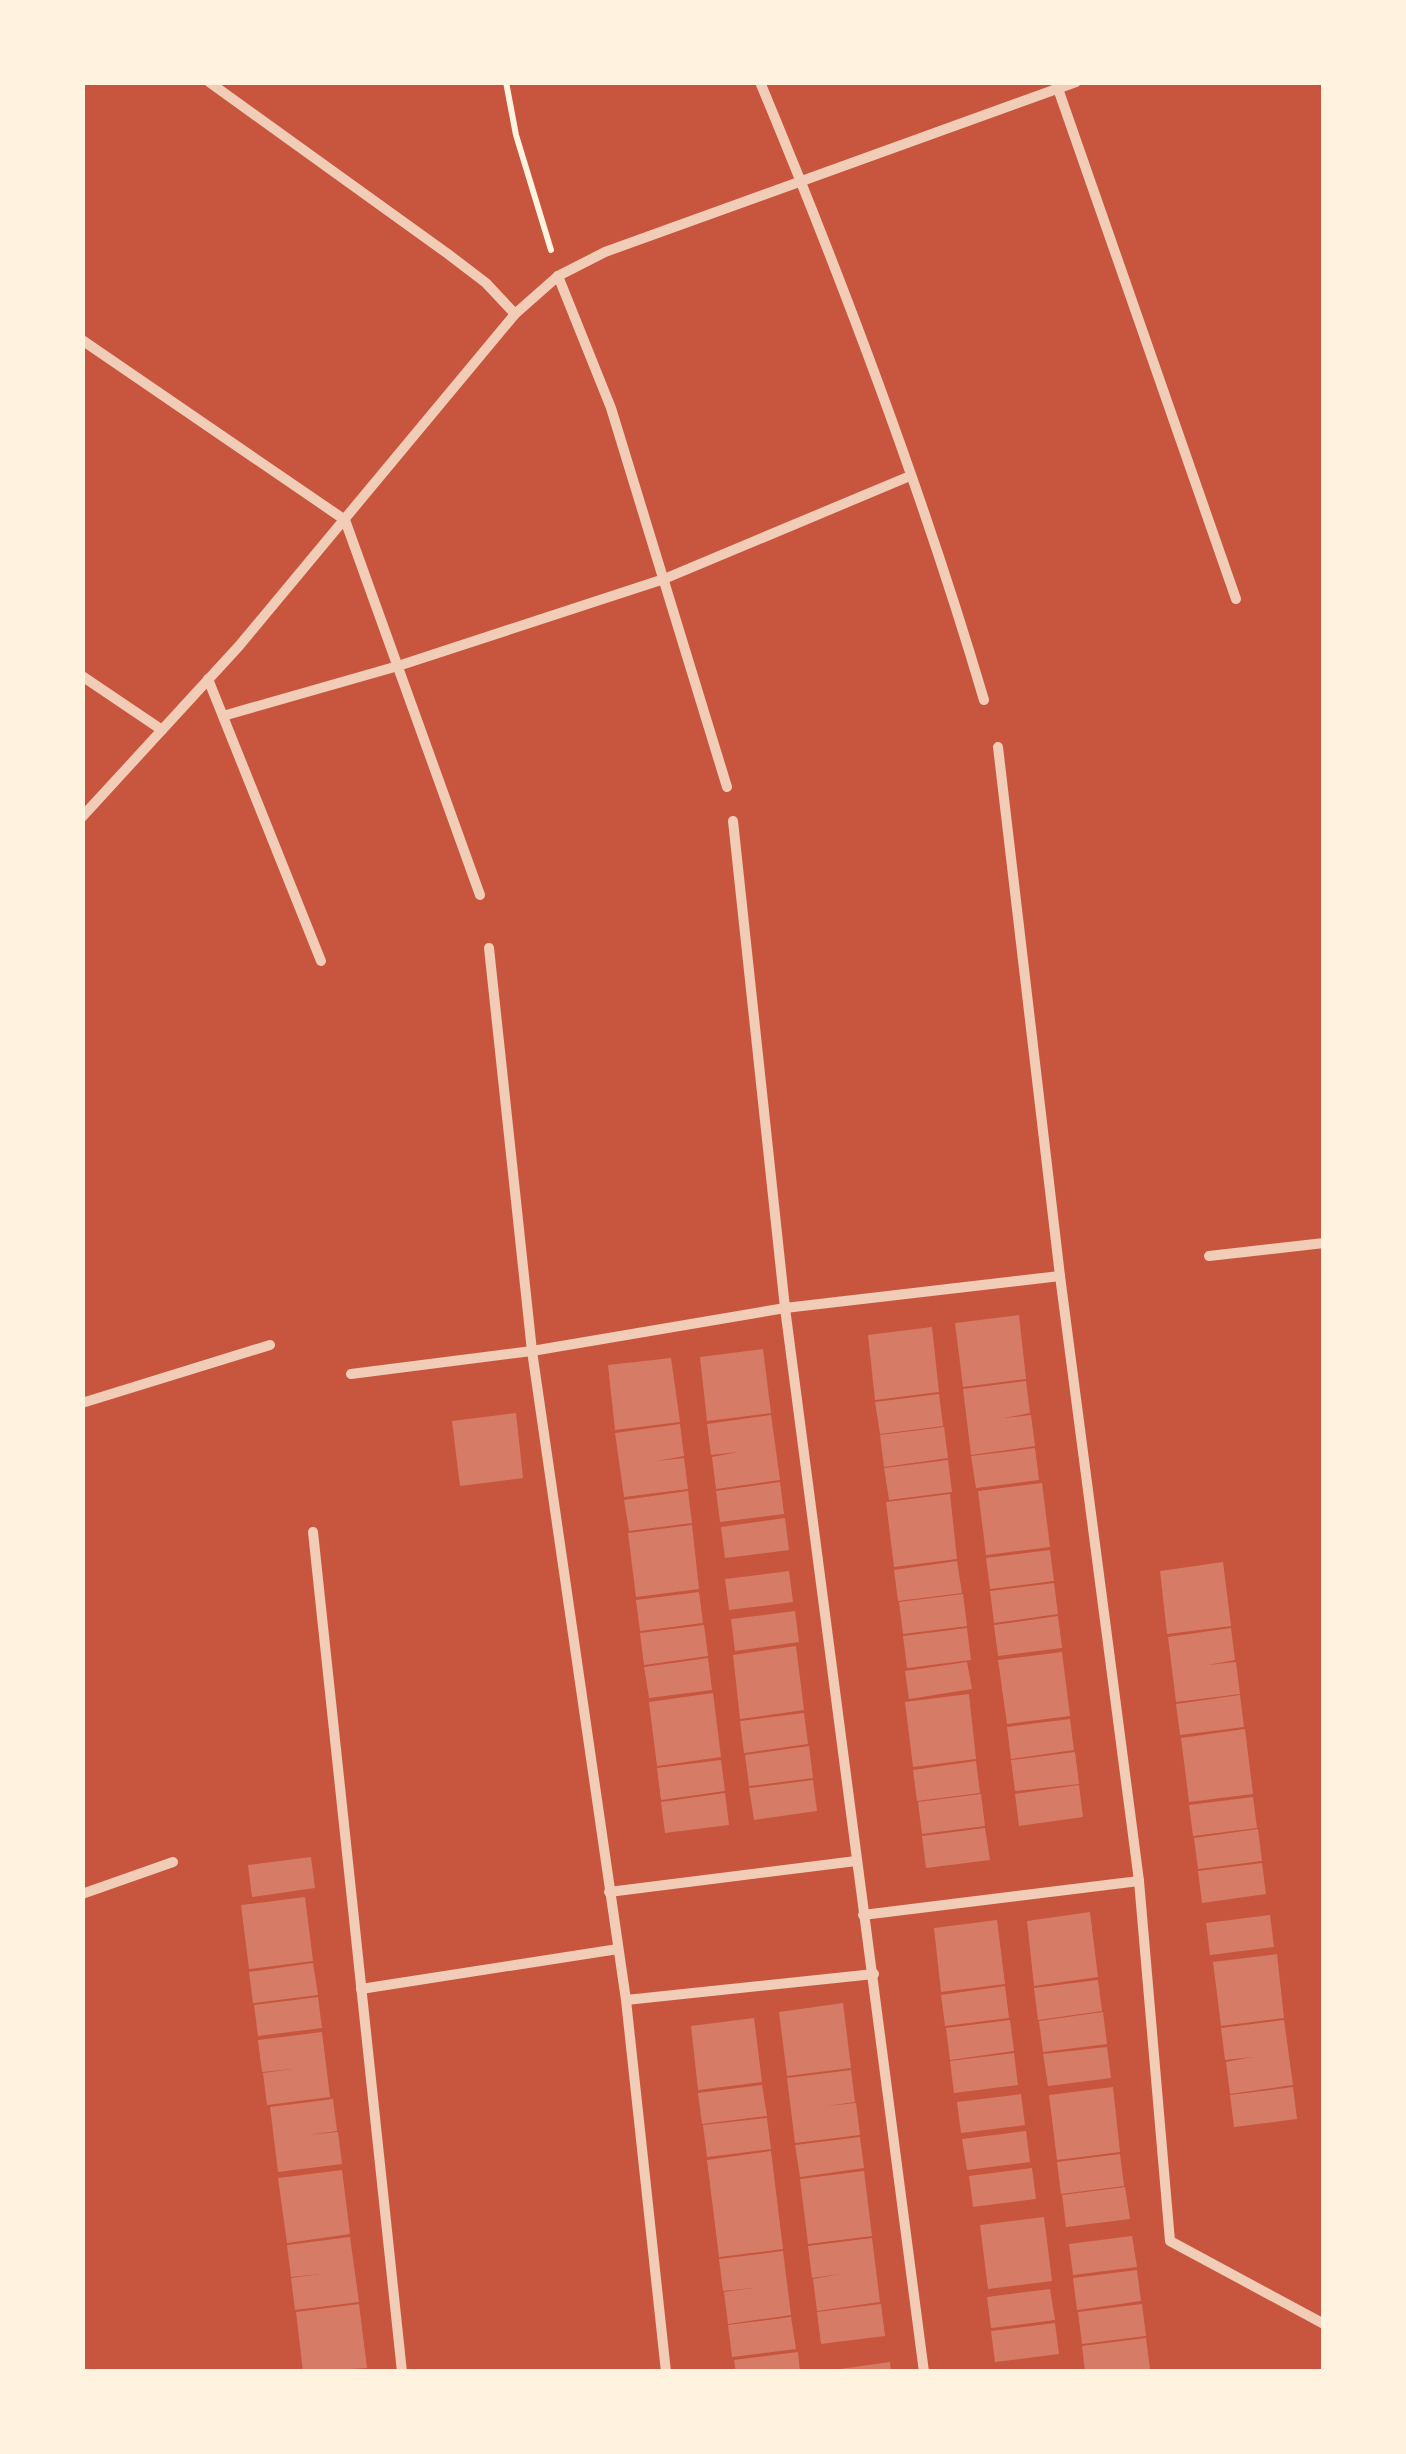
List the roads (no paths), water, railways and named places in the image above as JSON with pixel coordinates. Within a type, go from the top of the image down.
[{"type":"street","points":[[209,82],[448,254],[486,283],[515,314]]},
{"type":"street","points":[[760,82],[950,584],[984,700]]},
{"type":"street","points":[[82,816],[208,680],[515,314],[558,276],[606,252],[1076,82]]},
{"type":"street","points":[[1057,86],[1236,599]]},
{"type":"street","points":[[558,276],[611,408],[728,787]]},
{"type":"street","points":[[82,340],[345,520],[480,895]]},
{"type":"street","points":[[223,716],[398,666],[664,580],[910,476]]},
{"type":"street","points":[[82,676],[162,730]]},
{"type":"street","points":[[208,680],[321,961]]},
{"type":"street","points":[[998,747],[1060,1276],[1139,1881],[1170,2242],[1324,2324]]},
{"type":"street","points":[[733,821],[785,1308],[924,2372]]},
{"type":"street","points":[[489,948],[532,1351],[626,2000],[666,2372]]},
{"type":"street","points":[[1210,1256],[1324,1243]]},
{"type":"street","points":[[351,1374],[532,1351],[785,1308],[1060,1276]]},
{"type":"street","points":[[82,1403],[270,1345]]},
{"type":"street","points":[[313,1532],[402,2372]]},
{"type":"street","points":[[610,1892],[856,1861]]},
{"type":"street","points":[[82,1894],[172,1862]]},
{"type":"street","points":[[863,1915],[1139,1881]]},
{"type":"street","points":[[361,1988],[618,1950]]},
{"type":"street","points":[[626,2000],[874,1974]]}]
